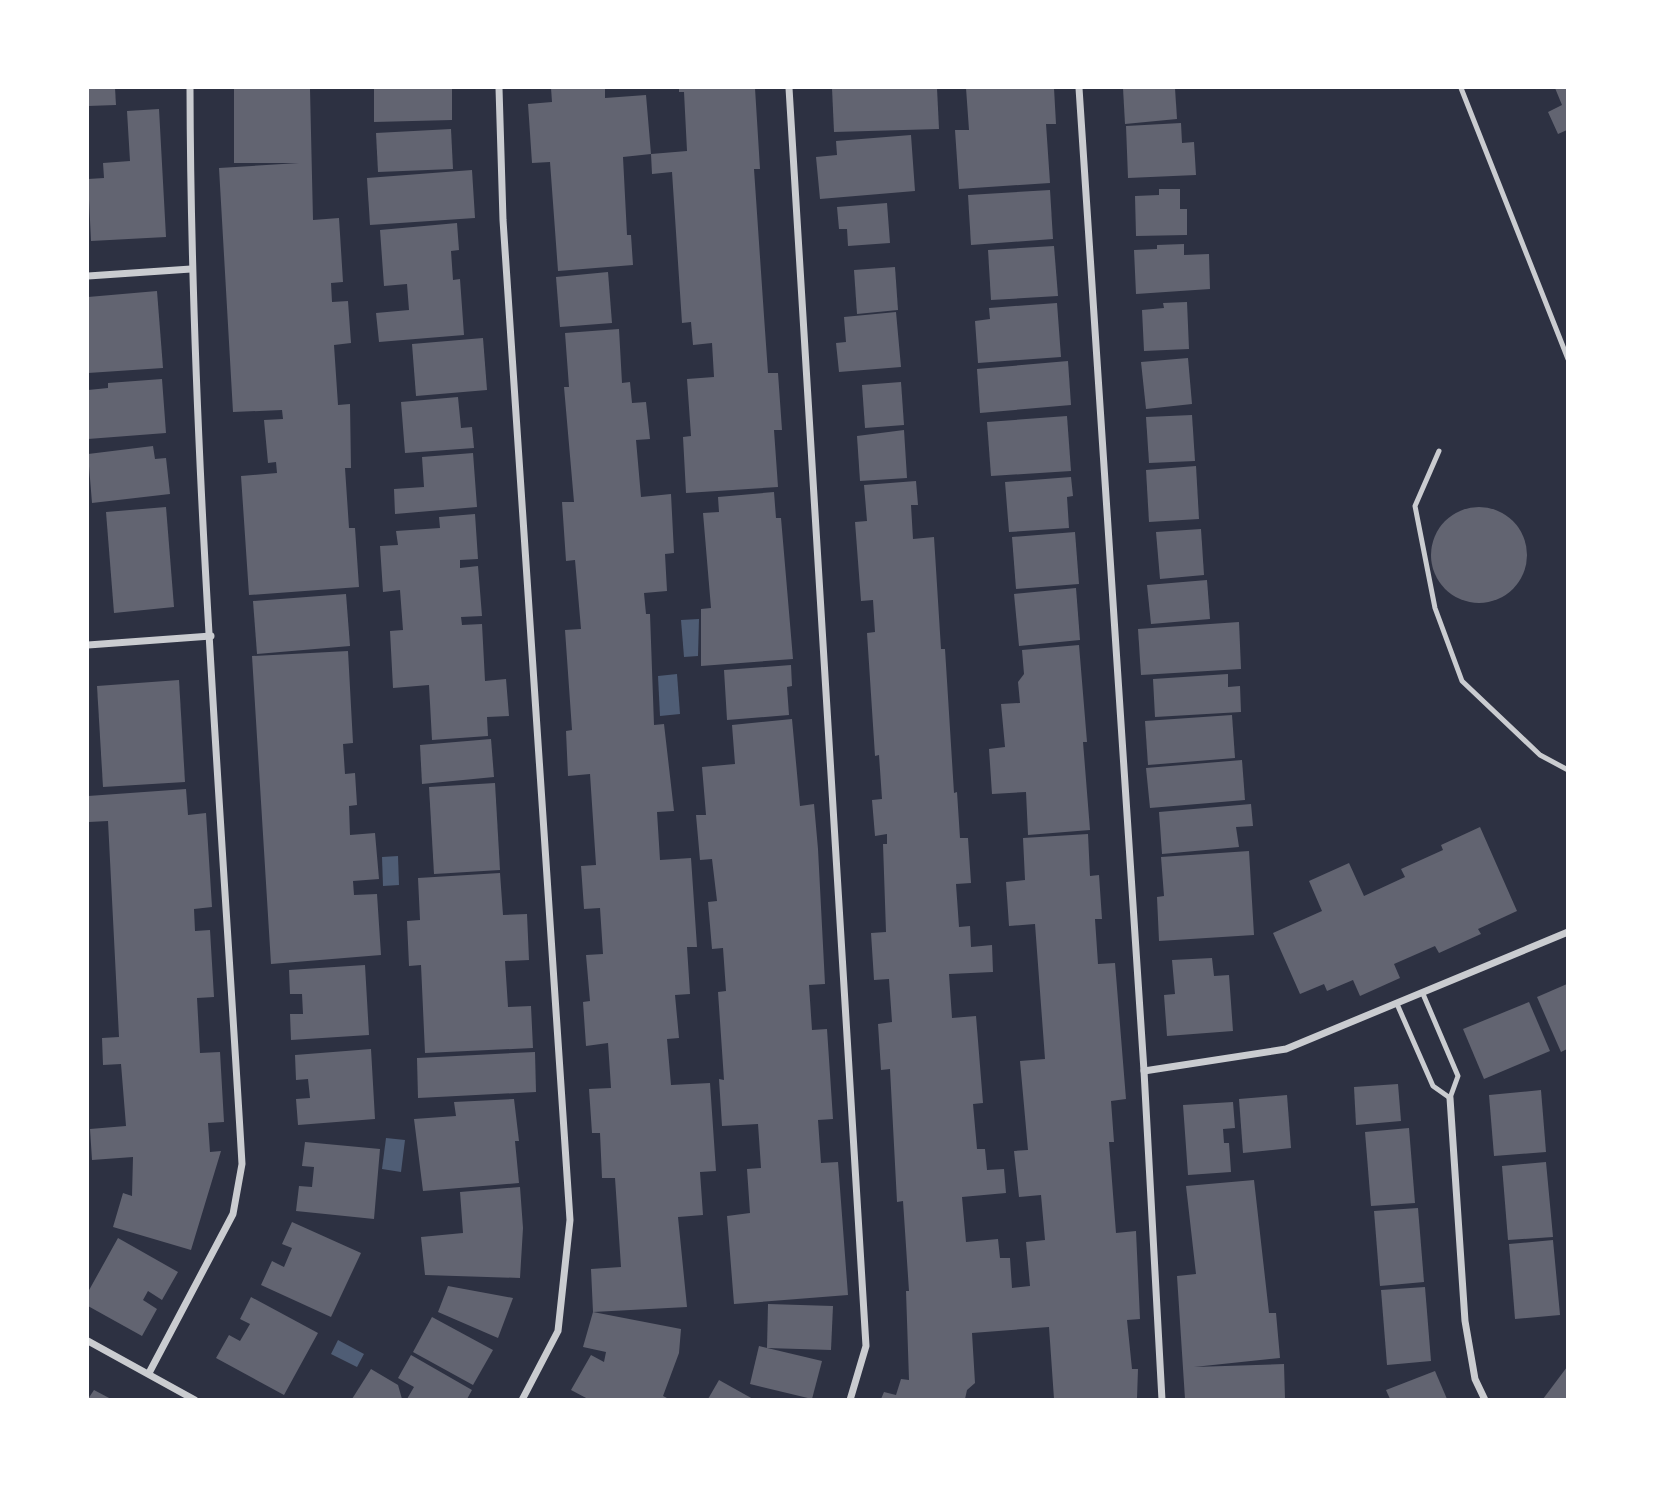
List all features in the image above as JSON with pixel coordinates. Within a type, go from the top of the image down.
[{"type":"street","points":[[149,1373],[233,1214],[242,1164],[199,467],[191,270],[190,88]]},
{"type":"street","points":[[499,88],[503,220],[570,1220],[558,1331],[522,1399]]},
{"type":"street","points":[[789,88],[866,1346],[850,1399]]},
{"type":"street","points":[[1079,88],[1144,1071],[1162,1399]]},
{"type":"street","points":[[88,276],[191,270]]},
{"type":"street","points":[[88,645],[211,636]]},
{"type":"street","points":[[1144,1071],[1286,1049],[1567,932]]},
{"type":"street","points":[[1450,1098],[1465,1321],[1475,1379],[1485,1399]]},
{"type":"street","points":[[88,1341],[195,1399]]},
{"type":"lane","points":[[1461,88],[1567,359]]},
{"type":"lane","points":[[1439,451],[1415,506],[1435,608],[1462,681],[1540,755],[1567,770]]},
{"type":"lane","points":[[1397,1004],[1433,1086],[1450,1098],[1458,1076],[1423,994]]},
{"type":"water","points":[[699,619],[698,656],[684,657],[681,620]]},
{"type":"water","points":[[677,674],[680,714],[660,716],[658,676]]},
{"type":"water","points":[[398,856],[399,885],[383,886],[382,857]]},
{"type":"water","points":[[386,1138],[405,1140],[401,1172],[382,1169]]},
{"type":"water","points":[[338,1340],[364,1354],[357,1367],[331,1354]]},
{"type":"building","points":[[88,88],[115,88],[116,105],[88,106]]},
{"type":"building","points":[[374,88],[452,88],[452,120],[374,122]]},
{"type":"building","points":[[551,88],[605,88],[605,98],[646,95],[651,154],[623,157],[627,235],[631,235],[633,265],[558,271],[550,162],[532,163],[528,104],[552,102]]},
{"type":"building","points":[[679,88],[755,88],[760,169],[754,169],[768,373],[778,373],[782,430],[774,430],[778,487],[686,493],[683,437],[691,436],[687,379],[714,377],[712,343],[693,345],[691,322],[682,323],[672,172],[652,174],[651,154],[687,151],[684,92],[679,92]]},
{"type":"building","points":[[832,88],[937,88],[939,129],[834,132]]},
{"type":"building","points":[[966,88],[1054,88],[1056,124],[1046,124],[1050,183],[959,189],[955,130],[969,130]]},
{"type":"building","points":[[1123,88],[1175,88],[1177,119],[1125,124]]},
{"type":"building","points":[[1555,88],[1567,88],[1567,130],[1558,134],[1548,112],[1562,105]]},
{"type":"building","points":[[234,89],[310,89],[313,220],[339,218],[343,282],[331,283],[332,302],[348,301],[351,343],[334,345],[338,405],[350,404],[351,468],[345,468],[349,528],[355,528],[359,587],[249,595],[241,476],[277,473],[276,462],[268,463],[264,420],[283,419],[282,410],[233,412],[219,168],[299,163],[234,163]]},
{"type":"building","points":[[159,109],[166,237],[91,241],[88,179],[104,178],[103,163],[130,161],[127,111]]},
{"type":"building","points":[[1181,123],[1182,143],[1194,142],[1196,175],[1128,178],[1126,126]]},
{"type":"building","points":[[451,129],[453,169],[378,172],[376,133]]},
{"type":"building","points":[[911,135],[915,191],[820,199],[816,157],[837,155],[836,141]]},
{"type":"building","points":[[472,170],[475,218],[370,225],[367,178]]},
{"type":"building","points":[[1159,189],[1180,189],[1180,209],[1187,209],[1187,235],[1136,236],[1135,196],[1159,195]]},
{"type":"building","points":[[1050,190],[1053,239],[971,245],[968,195]]},
{"type":"building","points":[[887,203],[890,243],[848,246],[847,229],[839,229],[837,207]]},
{"type":"building","points":[[457,223],[459,250],[451,251],[453,280],[460,279],[464,335],[379,342],[376,313],[409,310],[407,284],[384,286],[380,230]]},
{"type":"building","points":[[1184,244],[1184,255],[1209,254],[1210,289],[1136,294],[1134,250],[1157,249],[1157,245]]},
{"type":"building","points":[[1054,246],[1058,296],[991,300],[988,250]]},
{"type":"building","points":[[895,267],[898,310],[857,314],[854,270]]},
{"type":"building","points":[[608,272],[612,323],[560,327],[556,277]]},
{"type":"building","points":[[157,291],[163,368],[88,373],[88,297]]},
{"type":"building","points":[[1187,302],[1189,349],[1144,351],[1142,310],[1164,308],[1163,303]]},
{"type":"building","points":[[1057,303],[1061,357],[978,363],[975,321],[990,319],[989,308]]},
{"type":"building","points":[[896,312],[901,367],[839,372],[836,343],[846,342],[844,317]]},
{"type":"building","points":[[619,329],[622,383],[630,382],[632,403],[646,402],[650,439],[636,440],[641,497],[671,494],[674,553],[665,554],[667,591],[644,593],[646,614],[650,614],[654,725],[664,724],[674,811],[657,812],[660,860],[691,858],[697,947],[687,947],[690,994],[675,995],[679,1038],[667,1039],[671,1085],[710,1083],[716,1171],[700,1172],[703,1215],[678,1217],[687,1307],[593,1312],[591,1269],[621,1267],[615,1178],[602,1178],[600,1133],[592,1133],[589,1089],[611,1088],[608,1043],[586,1046],[583,1002],[590,1001],[586,955],[603,954],[600,908],[584,909],[581,866],[596,865],[590,774],[568,776],[566,731],[572,730],[565,630],[581,629],[575,560],[566,561],[562,502],[574,502],[564,387],[569,387],[565,333]]},
{"type":"building","points":[[483,338],[487,390],[416,396],[412,344]]},
{"type":"building","points":[[1188,358],[1192,404],[1146,409],[1141,362]]},
{"type":"building","points":[[1068,361],[1071,405],[980,413],[977,369]]},
{"type":"building","points":[[162,379],[166,433],[88,439],[88,390],[108,388],[108,383]]},
{"type":"building","points":[[901,382],[904,425],[865,428],[862,385]]},
{"type":"building","points":[[458,397],[461,428],[472,427],[474,448],[405,453],[401,402]]},
{"type":"building","points":[[1192,415],[1195,461],[1149,463],[1146,417]]},
{"type":"building","points":[[1067,416],[1071,471],[991,476],[987,422]]},
{"type":"building","points":[[904,430],[907,478],[860,481],[857,436]]},
{"type":"building","points":[[153,446],[155,459],[166,458],[170,494],[92,503],[88,454]]},
{"type":"building","points":[[473,453],[477,507],[395,514],[394,489],[424,487],[422,457]]},
{"type":"building","points":[[1196,466],[1199,519],[1149,522],[1146,470]]},
{"type":"building","points":[[1071,477],[1073,496],[1067,497],[1069,528],[1009,532],[1005,482]]},
{"type":"building","points":[[916,481],[918,505],[911,505],[913,539],[934,537],[941,649],[945,649],[954,793],[957,792],[960,838],[968,838],[971,883],[956,884],[959,927],[970,926],[971,947],[992,945],[993,972],[949,974],[952,1018],[976,1016],[983,1103],[973,1104],[977,1149],[985,1149],[987,1170],[1004,1169],[1006,1193],[962,1197],[966,1242],[998,1239],[1000,1258],[1010,1258],[1012,1288],[1030,1286],[1026,1242],[1045,1240],[1041,1195],[1019,1197],[1014,1151],[1028,1150],[1020,1061],[1045,1059],[1035,924],[1009,926],[1006,882],[1025,880],[1023,838],[1088,834],[1090,876],[1099,875],[1102,919],[1095,919],[1098,964],[1115,963],[1126,1099],[1111,1101],[1114,1142],[1109,1142],[1116,1233],[1136,1231],[1140,1319],[1127,1320],[1132,1369],[1138,1369],[1137,1399],[1054,1399],[1049,1327],[972,1333],[975,1383],[967,1390],[965,1399],[881,1399],[884,1392],[896,1395],[901,1379],[909,1380],[906,1291],[909,1291],[903,1201],[897,1202],[890,1069],[881,1070],[878,1024],[892,1022],[889,979],[874,980],[871,933],[886,932],[883,844],[887,844],[887,834],[875,836],[872,800],[882,799],[879,755],[875,756],[867,633],[875,632],[873,600],[861,601],[855,522],[867,521],[864,485]]},
{"type":"building","points":[[774,492],[776,518],[781,518],[793,659],[701,666],[701,609],[711,608],[703,513],[719,512],[718,497]]},
{"type":"building","points":[[166,507],[174,607],[114,613],[106,512]]},
{"type":"building","points":[[1479,507],[1497,511],[1513,521],[1523,537],[1527,555],[1523,573],[1513,589],[1497,599],[1479,603],[1461,599],[1445,589],[1435,573],[1431,555],[1435,537],[1445,521],[1461,511]]},
{"type":"building","points":[[475,514],[478,559],[460,560],[460,568],[478,566],[482,616],[461,617],[462,625],[482,624],[485,681],[506,679],[509,716],[487,717],[488,736],[432,740],[429,685],[393,688],[390,631],[403,630],[400,590],[383,592],[380,546],[398,545],[396,531],[440,528],[439,517]]},
{"type":"building","points":[[1201,529],[1204,575],[1160,579],[1156,532]]},
{"type":"building","points":[[1075,532],[1079,584],[1016,589],[1012,537]]},
{"type":"building","points":[[1207,580],[1210,619],[1151,624],[1147,585]]},
{"type":"building","points":[[1076,588],[1080,640],[1019,646],[1014,594]]},
{"type":"building","points":[[346,594],[350,646],[257,654],[253,601]]},
{"type":"building","points":[[1239,622],[1241,669],[1141,675],[1138,629]]},
{"type":"building","points":[[1079,645],[1087,742],[1083,742],[1090,830],[1028,835],[1026,792],[992,794],[989,749],[1005,747],[1001,704],[1020,703],[1018,682],[1024,674],[1022,650]]},
{"type":"building","points":[[348,651],[353,743],[343,744],[345,774],[355,773],[357,805],[349,806],[350,835],[375,833],[379,879],[353,881],[354,895],[377,894],[381,955],[271,964],[252,656]]},
{"type":"building","points":[[791,665],[792,686],[787,687],[789,715],[727,720],[724,670]]},
{"type":"building","points":[[1228,674],[1228,687],[1240,686],[1241,712],[1155,717],[1153,679]]},
{"type":"building","points":[[179,680],[185,782],[103,787],[97,686]]},
{"type":"building","points":[[1232,715],[1235,758],[1148,765],[1145,721]]},
{"type":"building","points":[[792,719],[800,806],[814,804],[818,849],[825,984],[809,985],[812,1030],[827,1029],[833,1119],[818,1120],[821,1163],[838,1162],[848,1295],[734,1304],[727,1216],[750,1213],[747,1169],[761,1168],[758,1124],[722,1126],[719,1079],[724,1080],[718,992],[726,991],[723,948],[712,949],[708,902],[717,901],[712,859],[700,860],[696,815],[706,815],[702,767],[735,764],[732,725]]},
{"type":"building","points":[[491,739],[494,777],[422,784],[420,745]]},
{"type":"building","points":[[1242,760],[1245,800],[1150,808],[1146,768]]},
{"type":"building","points":[[495,783],[500,870],[434,874],[429,787]]},
{"type":"building","points":[[186,789],[188,815],[206,813],[212,907],[194,909],[195,931],[210,930],[214,997],[197,998],[200,1053],[220,1052],[224,1122],[208,1123],[210,1152],[221,1151],[191,1250],[113,1227],[123,1193],[132,1196],[133,1157],[92,1160],[90,1129],[126,1126],[121,1064],[103,1065],[102,1038],[119,1037],[108,821],[89,822],[88,796]]},
{"type":"building","points":[[1251,804],[1253,826],[1236,827],[1239,847],[1162,854],[1159,812]]},
{"type":"building","points":[[1480,827],[1517,911],[1478,929],[1481,934],[1439,953],[1435,946],[1394,964],[1400,978],[1360,996],[1353,980],[1327,991],[1324,984],[1300,994],[1273,933],[1322,911],[1309,881],[1349,863],[1364,896],[1405,877],[1401,869],[1443,850],[1441,845]]},
{"type":"building","points":[[1249,851],[1254,935],[1159,941],[1157,897],[1164,896],[1161,857]]},
{"type":"building","points":[[500,873],[503,915],[527,914],[529,960],[505,961],[508,1007],[531,1006],[533,1048],[425,1053],[421,965],[409,966],[407,921],[420,920],[418,878]]},
{"type":"building","points":[[1212,958],[1214,976],[1229,975],[1233,1031],[1167,1036],[1164,995],[1175,994],[1172,960]]},
{"type":"building","points":[[365,965],[369,1035],[291,1040],[290,1014],[303,1014],[302,994],[290,994],[289,970]]},
{"type":"building","points":[[1567,984],[1567,1049],[1561,1052],[1537,997]]},
{"type":"building","points":[[1529,1002],[1550,1051],[1484,1079],[1463,1029]]},
{"type":"building","points":[[371,1049],[375,1119],[298,1125],[296,1099],[310,1098],[308,1079],[296,1080],[295,1055]]},
{"type":"building","points":[[535,1052],[536,1092],[418,1098],[417,1058]]},
{"type":"building","points":[[1398,1084],[1401,1121],[1356,1125],[1354,1087]]},
{"type":"building","points":[[1541,1090],[1546,1152],[1494,1156],[1489,1095]]},
{"type":"building","points":[[1287,1095],[1291,1148],[1243,1153],[1239,1099]]},
{"type":"building","points":[[514,1099],[519,1141],[515,1141],[519,1183],[423,1191],[414,1119],[456,1116],[454,1102]]},
{"type":"building","points":[[1233,1102],[1235,1128],[1223,1129],[1224,1143],[1229,1143],[1231,1172],[1188,1175],[1183,1105]]},
{"type":"building","points":[[1409,1128],[1415,1203],[1371,1206],[1365,1132]]},
{"type":"building","points":[[305,1142],[380,1149],[374,1219],[296,1211],[299,1186],[312,1187],[314,1167],[302,1166]]},
{"type":"building","points":[[1546,1162],[1553,1237],[1508,1240],[1502,1166]]},
{"type":"building","points":[[1254,1180],[1269,1313],[1276,1313],[1280,1358],[1194,1367],[1284,1364],[1285,1399],[1185,1399],[1177,1276],[1196,1274],[1186,1186]]},
{"type":"building","points":[[520,1187],[523,1228],[520,1278],[425,1275],[421,1237],[463,1233],[460,1192]]},
{"type":"building","points":[[1418,1208],[1424,1282],[1380,1286],[1374,1211]]},
{"type":"building","points":[[292,1222],[361,1253],[331,1317],[261,1285],[272,1261],[284,1267],[292,1248],[282,1244]]},
{"type":"building","points":[[118,1238],[178,1272],[162,1300],[148,1291],[143,1300],[157,1309],[142,1336],[88,1306],[88,1292]]},
{"type":"building","points":[[1553,1240],[1560,1315],[1515,1319],[1509,1244]]},
{"type":"building","points":[[448,1286],[513,1298],[498,1338],[438,1312]]},
{"type":"building","points":[[1425,1287],[1431,1361],[1387,1365],[1381,1290]]},
{"type":"building","points":[[251,1297],[318,1333],[284,1395],[216,1358],[229,1335],[240,1341],[250,1324],[240,1319]]},
{"type":"building","points":[[768,1304],[833,1306],[831,1350],[767,1348]]},
{"type":"building","points":[[593,1312],[681,1329],[679,1353],[663,1396],[669,1399],[588,1399],[571,1390],[591,1355],[604,1362],[606,1352],[583,1347]]},
{"type":"building","points":[[432,1317],[493,1350],[473,1385],[413,1352]]},
{"type":"building","points":[[759,1346],[822,1361],[812,1399],[750,1384]]},
{"type":"building","points":[[411,1355],[472,1390],[467,1399],[407,1399],[414,1387],[398,1378]]},
{"type":"building","points":[[1567,1367],[1567,1399],[1543,1399]]},
{"type":"building","points":[[371,1369],[398,1385],[402,1399],[352,1399]]},
{"type":"building","points":[[1435,1371],[1447,1399],[1390,1399],[1386,1390]]},
{"type":"building","points":[[719,1380],[753,1399],[708,1399]]},
{"type":"building","points":[[94,1390],[111,1399],[88,1399]]}]
